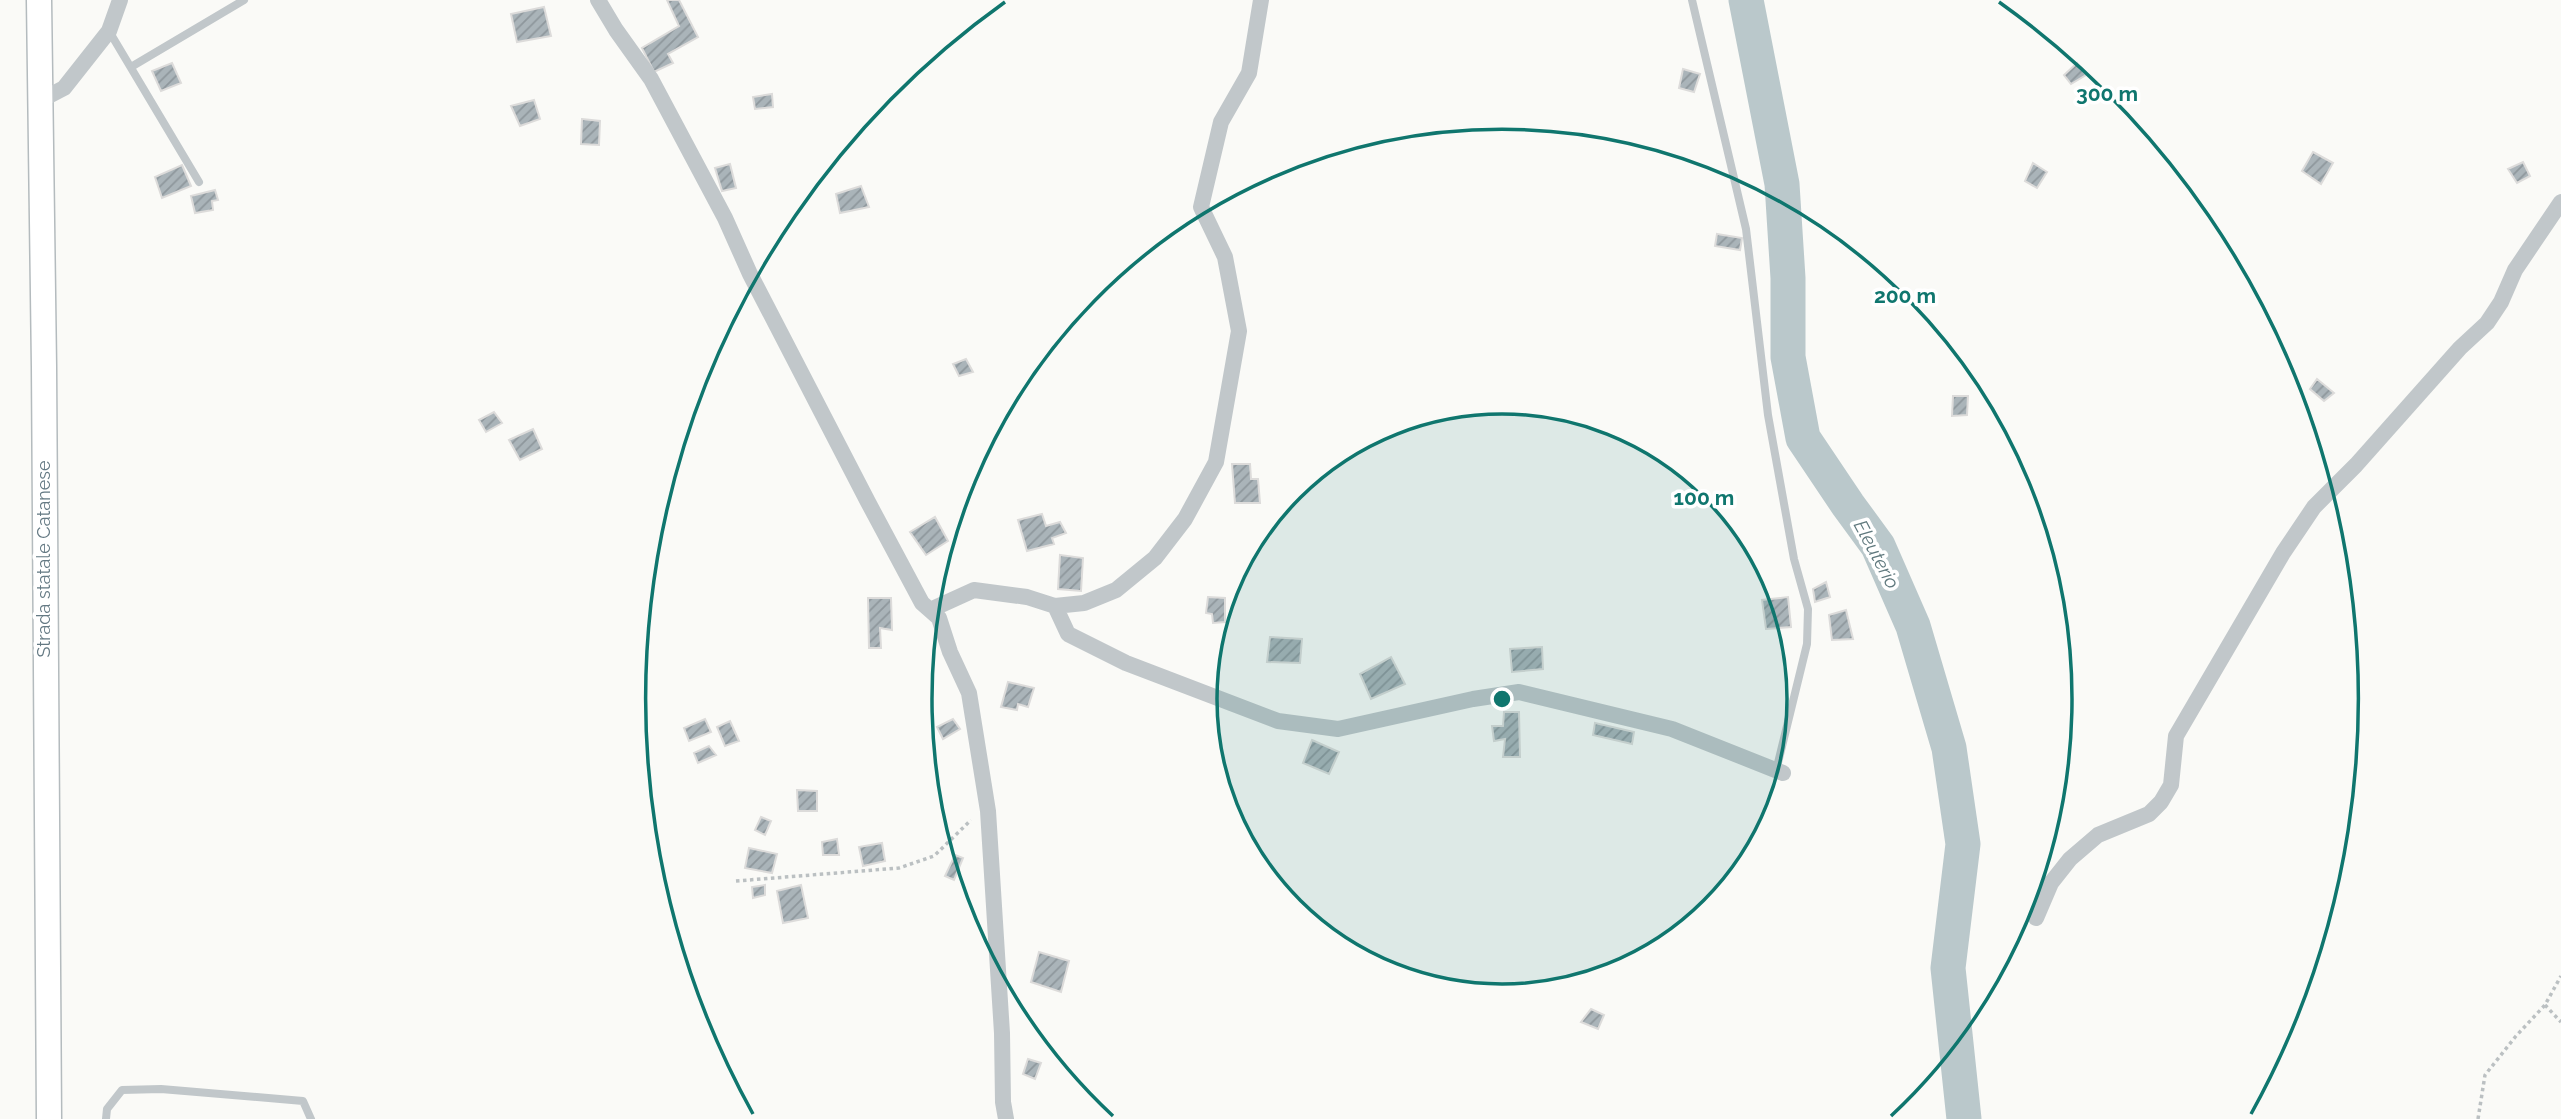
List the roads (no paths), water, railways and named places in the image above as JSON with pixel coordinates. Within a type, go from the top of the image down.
[{"type":"main road","name":"Strada statale Catanese","points":[[39,0],[49,1119]]},
{"type":"street","points":[[41,100],[64,88],[110,31],[120,0]]},
{"type":"street","points":[[598,0],[651,79],[725,218],[750,274],[868,502],[922,603],[939,618],[950,652],[969,693],[986,804],[1006,1119]]},
{"type":"street","points":[[930,610],[974,590],[1027,597],[1055,606],[1084,603],[1116,590],[1155,558],[1185,519],[1216,462],[1239,331],[1225,257],[1200,208],[1221,122],[1249,73],[1261,0]]},
{"type":"street","points":[[2036,918],[2051,883],[2070,859],[2098,835],[2149,814],[2161,802],[2171,786],[2176,736],[2283,553],[2314,507],[2356,465],[2460,348],[2487,323],[2501,302],[2515,270],[2561,202]]},
{"type":"street","points":[[1055,606],[1068,634],[1126,663],[1278,721],[1338,729],[1473,699],[1519,692],[1672,729],[1780,772]]},
{"type":"lane","points":[[131,67],[244,0]]},
{"type":"lane","points":[[1692,0],[1746,229],[1768,415],[1794,559],[1808,608],[1807,644],[1780,772]]},
{"type":"lane","points":[[110,31],[199,182]]},
{"type":"lane","points":[[106,1119],[107,1109],[122,1090],[161,1089],[303,1101],[311,1119]]},
{"type":"waterway","name":"Eleuterio","points":[[1746,0],[1782,184],[1788,278],[1788,357],[1803,438],[1878,546],[1913,626],[1949,748],[1963,844],[1948,968],[1964,1119]]}]
